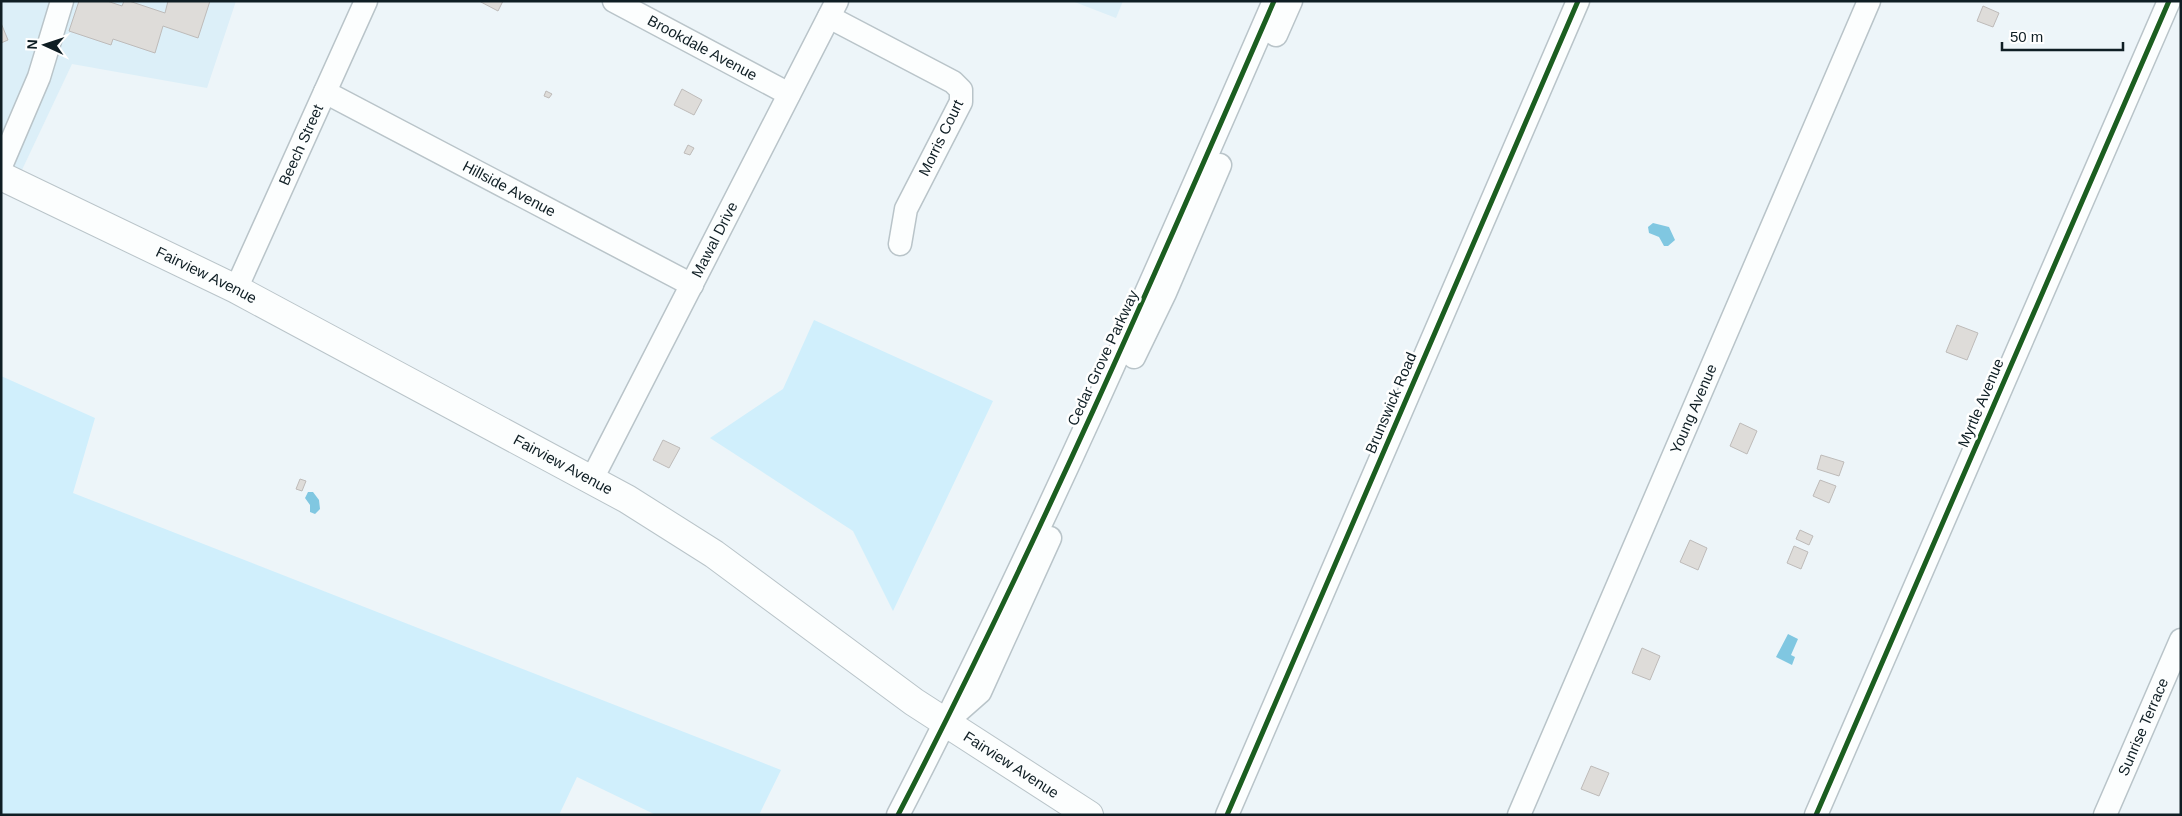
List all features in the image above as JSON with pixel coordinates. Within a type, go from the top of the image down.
[{"type":"main road","name":"Fairview Avenue","points":[[1,176],[236,289],[592,479],[669,524],[714,554],[849,656],[914,702],[1089,815]]},
{"type":"street","points":[[1,166],[39,77],[62,1]]},
{"type":"street","name":"Beech Street","points":[[236,289],[366,1]]},
{"type":"street","name":"Brookdale Avenue","points":[[614,1],[789,94]]},
{"type":"street","name":"Cedar Grove Parkway","points":[[1223,138],[1274,1]]},
{"type":"street","name":"Cedar Grove Parkway","points":[[898,815],[1049,522],[1137,333],[1223,138],[1291,1]]},
{"type":"street","name":"Brunswick Road","points":[[1227,815],[1578,1]]},
{"type":"street","name":"Young Avenue","points":[[1519,815],[1870,1]]},
{"type":"street","name":"Myrtle Avenue","points":[[1816,815],[2169,1]]},
{"type":"street","name":"Mawal Drive","points":[[592,479],[833,9]]},
{"type":"street","name":"Morris Court","points":[[833,9],[953,82],[961,90],[962,102],[906,208],[900,244]]},
{"type":"street","name":"Hillside Avenue","points":[[325,92],[692,285]]},
{"type":"street","name":"Sunrise Terrace","points":[[2105,815],[2181,640]]},
{"type":"shaded area","points":[[1,1],[236,1],[207,88],[72,64],[21,172],[1,160]]},
{"type":"shaded area","points":[[1072,1],[1123,1],[1116,18]]},
{"type":"shaded area","points":[[814,320],[993,401],[893,611],[853,531],[710,438],[783,389]]},
{"type":"shaded area","points":[[1,376],[95,418],[73,493],[781,770],[759,815],[656,815],[577,777],[559,815],[1,815]]},
{"type":"water","points":[[1653,223],[1669,227],[1675,240],[1668,246],[1664,246],[1659,237],[1649,233],[1648,227]]},
{"type":"water","points":[[308,492],[313,492],[319,500],[320,509],[315,514],[310,512],[310,505],[305,498]]},
{"type":"water","points":[[1788,634],[1798,639],[1791,655],[1795,657],[1792,665],[1776,657]]},
{"type":"building","points":[[79,1],[107,1],[122,6],[124,1],[129,1],[165,13],[168,1],[210,1],[198,38],[163,26],[155,53],[113,39],[111,45],[69,31]]},
{"type":"building","points":[[479,1],[503,1],[498,11]]},
{"type":"building","points":[[1983,6],[1999,13],[1993,27],[1977,21]]},
{"type":"building","points":[[1,23],[8,40],[1,43]]},
{"type":"building","points":[[682,89],[702,100],[694,115],[674,105]]},
{"type":"building","points":[[546,91],[552,94],[549,98],[544,96]]},
{"type":"building","points":[[688,145],[694,148],[690,155],[684,153]]},
{"type":"building","points":[[1957,325],[1978,333],[1967,360],[1946,352]]},
{"type":"building","points":[[1740,423],[1757,431],[1747,454],[1730,446]]},
{"type":"building","points":[[663,440],[680,448],[669,468],[653,460]]},
{"type":"building","points":[[1821,455],[1844,462],[1839,476],[1817,469]]},
{"type":"building","points":[[300,479],[306,481],[302,491],[296,489]]},
{"type":"building","points":[[1820,480],[1836,486],[1829,503],[1813,496]]},
{"type":"building","points":[[1800,530],[1813,536],[1809,545],[1796,539]]},
{"type":"building","points":[[1690,540],[1707,548],[1698,570],[1680,562]]},
{"type":"building","points":[[1794,546],[1808,552],[1801,569],[1787,563]]},
{"type":"building","points":[[1642,648],[1660,656],[1650,680],[1632,673]]},
{"type":"building","points":[[1591,766],[1609,773],[1599,796],[1581,789]]},
{"type":"cycle path","points":[[898,815],[949,715],[1046,513],[1139,309],[1274,1]]},
{"type":"cycle path","points":[[1227,815],[1578,1]]},
{"type":"cycle path","points":[[1816,815],[2169,1]]}]
